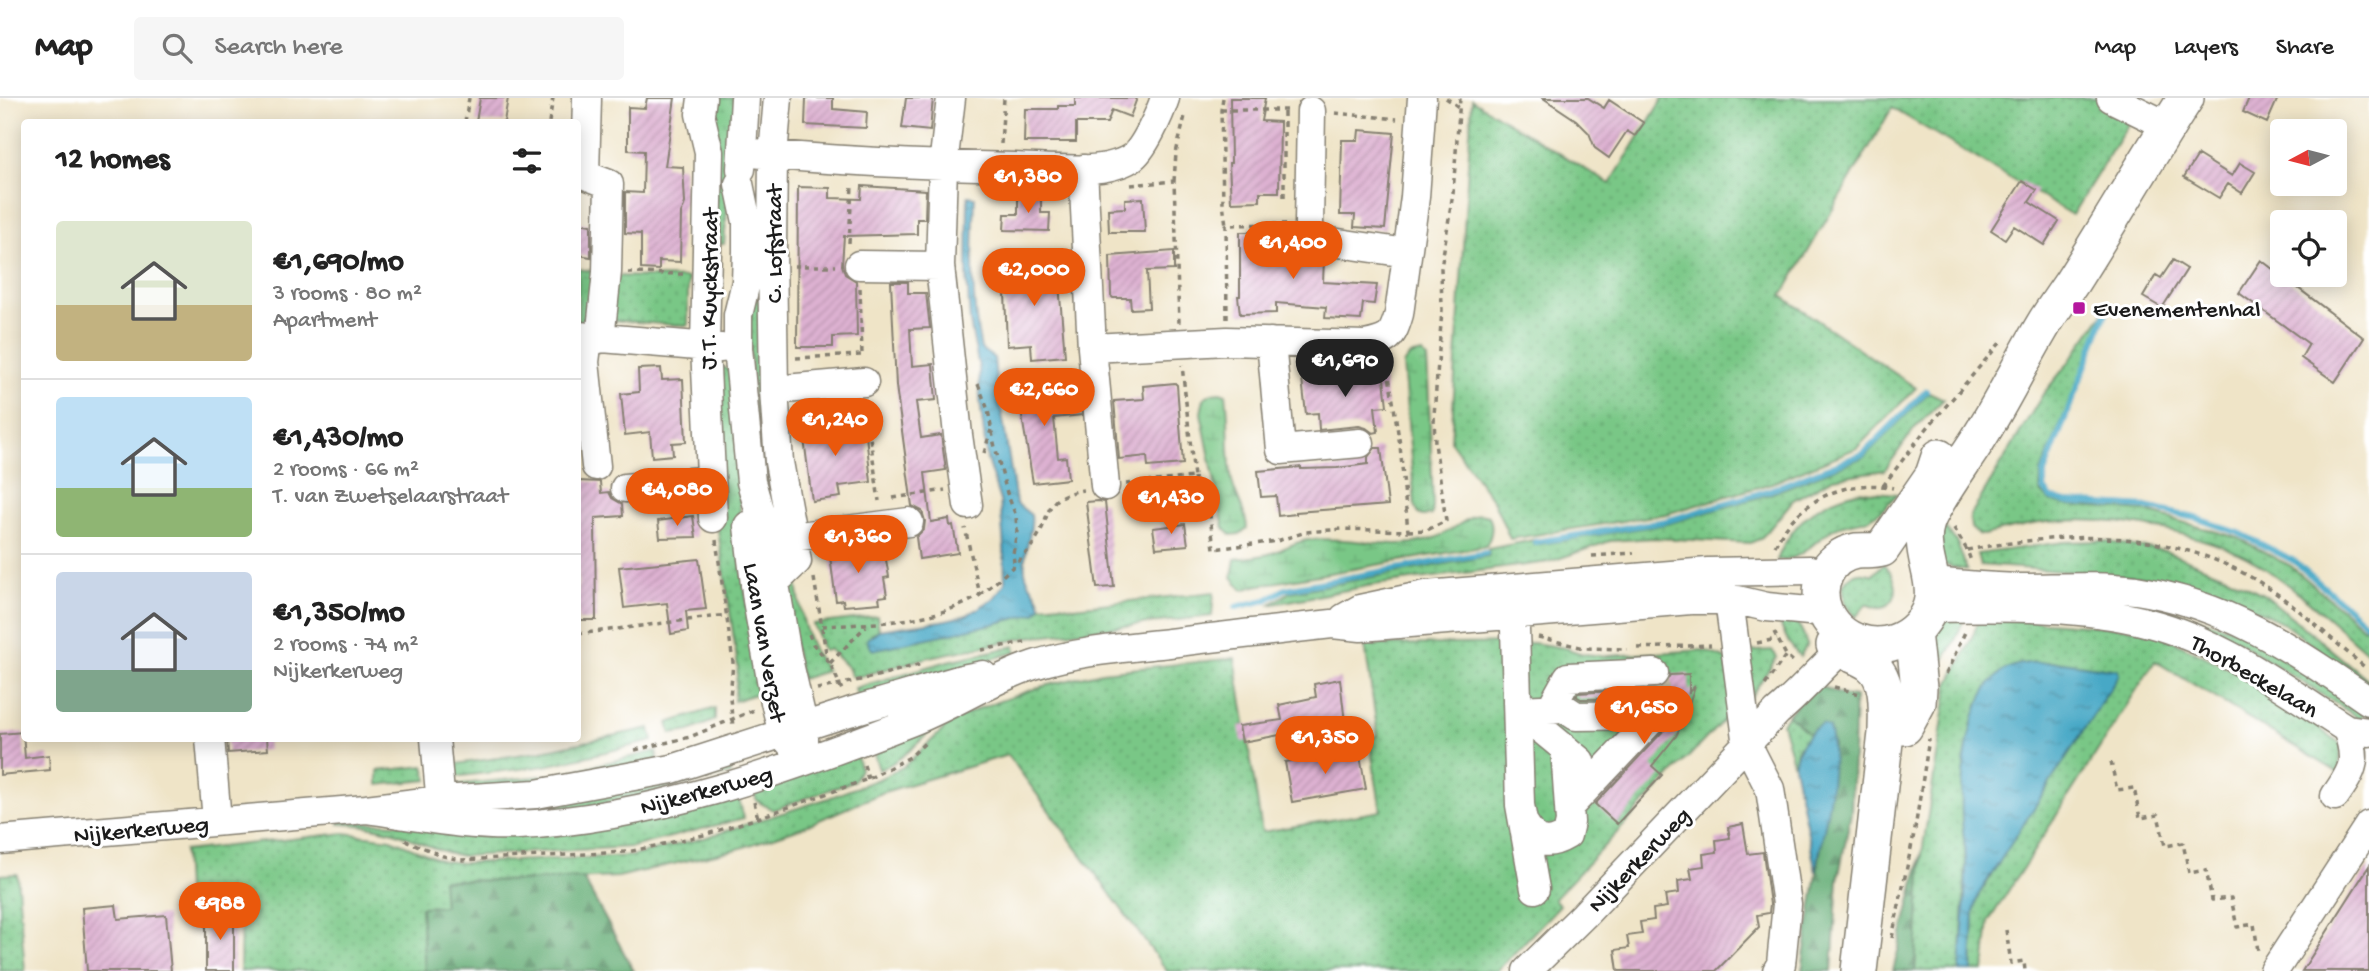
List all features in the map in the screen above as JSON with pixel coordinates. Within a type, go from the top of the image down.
[{"type":"main road","points":[[1829,620],[1877,645],[1987,425],[2045,323],[2177,112]]},
{"type":"main road","points":[[1880,960],[1917,732],[1907,690],[1925,469],[1939,457],[1980,399],[2045,323]]},
{"type":"main road","points":[[1882,538],[1933,475],[1939,457]]},
{"type":"main road","points":[[1859,971],[1886,733],[1885,694],[1882,679],[1829,620],[1823,552],[1845,537],[1882,538],[1907,556],[1915,568]]},
{"type":"main road","points":[[1882,538],[1915,568]]},
{"type":"street","points":[[587,98],[585,175],[609,184],[607,272],[588,338],[585,362],[596,467]]},
{"type":"street","name":"J.T. Kuyckstraat","points":[[702,98],[700,114],[709,152],[705,347],[713,517]]},
{"type":"street","name":"Laan van Verzet","points":[[746,98],[739,184],[747,222],[747,251],[746,282],[738,315],[738,348],[751,482],[749,542],[787,655],[793,731],[804,761]]},
{"type":"street","name":"C. Lofstraat","points":[[765,583],[797,561],[779,461],[774,390],[773,155],[778,98]]},
{"type":"street","points":[[951,98],[943,166],[940,266],[968,505]]},
{"type":"street","points":[[1092,348],[1227,341],[1365,345],[1384,341],[1394,330],[1399,314],[1415,197],[1423,98]]},
{"type":"street","points":[[2111,98],[2177,112]]},
{"type":"street","points":[[742,152],[943,166],[1083,169],[1110,166],[1133,157],[1158,120],[1175,105]]},
{"type":"street","points":[[1298,111],[1311,239],[1407,253]]},
{"type":"street","points":[[1083,169],[1092,348],[1105,486]]},
{"type":"street","points":[[854,266],[940,266]]},
{"type":"street","points":[[588,338],[738,348]]},
{"type":"street","points":[[1271,342],[1281,450],[1360,443]]},
{"type":"street","points":[[774,390],[864,382]]},
{"type":"street","points":[[625,488],[711,480]]},
{"type":"street","points":[[792,537],[909,522]]},
{"type":"street","name":"Thorbeckelaan","points":[[1915,568],[2020,588],[2057,585],[2135,590],[2224,613],[2284,644],[2369,701]]},
{"type":"street","name":"Thorbeckelaan","points":[[1915,568],[1973,607],[2093,612],[2151,623],[2200,641],[2230,655],[2358,731]]},
{"type":"street","points":[[1708,572],[1733,600],[1735,645],[1748,746],[1770,789],[1787,904],[1781,964],[1777,971]]},
{"type":"street","name":"Nijkerkerweg","points":[[1514,612],[1708,572],[1829,620]]},
{"type":"street","name":"Nijkerkerweg","points":[[0,840],[366,809],[442,810],[536,794],[672,769],[962,679],[1097,651],[1332,624],[1361,626],[1514,612],[1559,612],[1691,600],[1733,600],[1766,594],[1829,620]]},
{"type":"street","points":[[1514,612],[1520,805],[1535,889]]},
{"type":"street","name":"Nijkerkerweg","points":[[1527,971],[1748,746],[1777,712],[1801,692],[1813,677],[1829,620]]},
{"type":"street","name":"Nijkerkerweg","points":[[442,810],[516,825],[573,820],[663,803],[804,761],[916,720],[1028,667]]},
{"type":"street","points":[[1551,708],[1569,677],[1654,673]]},
{"type":"street","points":[[1518,709],[1564,708],[1576,716],[1656,715],[1569,807]]},
{"type":"street","points":[[1518,709],[1598,776]]},
{"type":"street","points":[[2335,796],[2352,771],[2358,731]]},
{"type":"street","points":[[210,742],[217,821]]},
{"type":"street","points":[[435,742],[442,810]]},
{"type":"street","points":[[1524,823],[1530,834],[1546,842],[1557,841],[1567,835],[1569,807],[1565,749]]},
{"type":"street","points":[[2275,971],[2369,825]]},
{"type":"path","points":[[466,119],[469,98]]},
{"type":"path","points":[[550,119],[553,98]]},
{"type":"path","points":[[1000,167],[1004,98]]},
{"type":"path","points":[[1223,98],[1222,176],[1226,225],[1227,341]]},
{"type":"path","points":[[1446,98],[1460,108]]},
{"type":"path","points":[[1175,105],[1174,181],[1180,343],[1195,484],[1210,516],[1214,549],[1277,541],[1306,532],[1342,529],[1427,530],[1446,521],[1435,443],[1434,415],[1442,310],[1441,268],[1453,193],[1460,98]]},
{"type":"path","points":[[1284,198],[1298,111]]},
{"type":"path","points":[[853,160],[854,266],[864,382],[879,501]]},
{"type":"path","points":[[1123,186],[1174,181]]},
{"type":"path","points":[[1226,225],[1309,224]]},
{"type":"path","points":[[772,262],[789,266],[854,266]]},
{"type":"path","points":[[607,272],[707,274]]},
{"type":"path","points":[[1384,341],[1400,444],[1408,531]]},
{"type":"path","points":[[1915,568],[1923,432],[1969,381]]},
{"type":"path","points":[[978,383],[988,410],[1007,493],[1016,516],[1014,563]]},
{"type":"path","points":[[821,626],[867,624],[938,613],[964,606],[997,582],[1035,541],[1051,504],[1062,495],[1105,486],[1194,477]]},
{"type":"path","points":[[1772,554],[1797,515],[1815,501],[1852,487],[1915,568]]},
{"type":"path","points":[[968,505],[963,517],[980,595]]},
{"type":"path","points":[[713,517],[733,662],[731,719],[738,749]]},
{"type":"path","points":[[1915,568],[1953,526],[1967,550],[2066,536],[2103,537],[2166,545],[2233,569],[2267,587],[2369,671]]},
{"type":"path","points":[[1514,612],[1538,637],[1603,650],[1735,645],[1777,639]]},
{"type":"path","points":[[581,634],[727,615]]},
{"type":"path","points":[[830,663],[867,624]]},
{"type":"path","points":[[806,628],[813,644],[830,663],[839,683]]},
{"type":"path","points":[[1880,960],[1915,829],[1917,732]]},
{"type":"path","points":[[2111,762],[2117,790],[2134,788],[2140,818],[2158,815],[2165,846],[2183,843],[2189,873],[2206,870],[2212,900],[2231,898],[2237,927],[2254,924],[2258,959],[2275,971]]},
{"type":"path","points":[[747,779],[758,818]]},
{"type":"path","points":[[2006,930],[2011,963],[2024,961],[2025,971]]},
{"type":"green space","points":[[708,98],[737,98],[724,244],[715,244]]},
{"type":"green space","points":[[1663,98],[2101,98],[2132,118],[2072,215],[1892,108],[1782,296],[1916,388],[1857,448],[1772,483],[1666,514],[1510,539],[1494,502],[1451,442],[1472,100],[1610,184]]},
{"type":"green space","points":[[764,263],[790,554],[760,482],[748,323]]},
{"type":"green space","points":[[581,269],[599,272],[594,330],[581,328]]},
{"type":"green space","points":[[614,276],[688,278],[688,326],[610,320]]},
{"type":"green space","points":[[2109,305],[2041,472],[2040,491],[2050,501],[2065,505],[2144,511],[2238,538],[2291,566],[2364,628],[2369,622],[2369,654],[2306,599],[2266,569],[2246,557],[2196,538],[2139,525],[2112,522],[2042,523],[1983,535],[1971,528],[1970,516],[2043,394]]},
{"type":"green space","points":[[1423,353],[1427,359],[1433,505],[1432,515],[1423,516],[1418,514],[1415,506],[1403,364],[1410,356]]},
{"type":"green space","points":[[711,361],[732,372],[740,474],[740,560],[761,692],[734,701],[738,667],[717,523]]},
{"type":"green space","points":[[1220,392],[1226,394],[1232,481],[1247,528],[1240,534],[1231,535],[1224,528],[1201,413],[1204,398]]},
{"type":"green space","points":[[1929,392],[1944,399],[1915,428],[1885,470],[1833,478],[1793,500],[1760,539],[1750,543],[1653,538],[1610,541],[1549,562],[1373,585],[1269,605],[1290,592],[1489,556],[1488,549],[1533,540],[1534,545],[1667,524],[1770,494],[1864,457]]},
{"type":"green space","points":[[1862,491],[1898,494],[1870,518],[1837,527],[1802,553],[1786,560],[1777,560],[1791,533],[1810,514],[1834,500]]},
{"type":"green space","points":[[1479,514],[1489,516],[1492,528],[1486,546],[1243,590],[1232,577],[1235,559],[1268,554],[1303,541],[1323,539],[1386,544],[1417,543],[1438,537]]},
{"type":"green space","points":[[1939,519],[1957,543],[1967,570],[1940,563]]},
{"type":"green space","points":[[2102,541],[2165,551],[2265,595],[2369,681],[2369,686],[2280,621],[2238,601],[2181,584],[2139,577],[1980,565],[1977,554],[2065,542]]},
{"type":"green space","points":[[1883,564],[1894,580],[1895,596],[1885,606],[1866,604],[1856,617],[1845,604],[1843,585],[1856,574],[1873,575]]},
{"type":"green space","points":[[796,577],[808,638],[827,671],[801,679],[783,590]]},
{"type":"green space","points":[[1214,592],[1212,616],[1029,637],[930,657],[857,677],[851,676],[849,669],[830,650],[823,650],[813,624],[877,616],[879,630],[871,634],[1035,613],[1041,606],[1060,604],[1073,607]]},
{"type":"green space","points":[[2010,594],[2144,602],[2240,631],[2365,711],[2360,719],[2233,638],[2172,612],[2146,606]]},
{"type":"green space","points":[[1966,613],[1945,658],[1925,678],[1932,622]]},
{"type":"green space","points":[[1775,614],[1800,627],[1807,645],[1800,657],[1789,643]]},
{"type":"green space","points":[[1980,617],[2151,630],[2261,684],[2341,745],[2339,773],[2155,661],[1989,921],[1984,971],[1972,971],[1974,912],[1979,894],[1991,877],[1978,704],[1964,777],[1962,818],[1966,861],[1960,971],[1915,971],[1922,853],[1948,686]]},
{"type":"green space","points":[[1534,643],[1583,654],[1607,656],[1704,650],[1727,659],[1733,710],[1554,899],[1560,905],[1497,971],[1167,971],[1008,755],[884,792],[803,827],[741,848],[618,877],[520,881],[443,880],[444,906],[421,908],[425,971],[240,971],[241,908],[187,909],[184,851],[344,833],[391,839],[443,861],[463,863],[632,856],[704,838],[826,799],[881,778],[903,767],[957,719],[1040,687],[1102,672],[1235,658],[1262,832],[1381,811],[1369,738],[1378,736],[1365,645]]},
{"type":"green space","points":[[1015,646],[1016,652],[857,698],[855,688],[948,661]]},
{"type":"green space","points":[[1772,650],[1777,657],[1747,702],[1742,652]]},
{"type":"green space","points":[[1814,683],[1842,695],[1855,697],[1851,813],[1838,880],[1832,971],[1802,971],[1824,829],[1833,744],[1814,729],[1810,734],[1788,715]]},
{"type":"green space","points":[[715,708],[715,720],[690,731],[671,734],[668,723]]},
{"type":"green space","points":[[1788,715],[1810,734],[1797,750],[1794,766],[1782,723]]},
{"type":"green space","points":[[939,723],[904,755],[879,770],[871,744]]},
{"type":"green space","points":[[650,728],[653,741],[545,766],[445,778],[442,766],[537,752]]},
{"type":"green space","points":[[656,751],[658,760],[497,793],[451,785],[554,775]]},
{"type":"green space","points":[[856,751],[860,769],[854,781],[773,810],[757,801],[752,787]]},
{"type":"green space","points":[[727,758],[731,774],[535,819],[464,807]]},
{"type":"green space","points":[[424,766],[428,780],[378,785],[378,771]]},
{"type":"green space","points":[[737,792],[744,818],[632,847],[462,856],[387,830],[339,824],[340,821],[454,827]]},
{"type":"green space","points":[[1922,853],[1915,971],[1893,971]]},
{"type":"green space","points":[[17,874],[25,971],[0,971],[0,875]]},
{"type":"green space","points":[[583,878],[634,971],[425,971],[421,907],[444,906],[442,880],[520,881]]},
{"type":"water","points":[[968,196],[975,197],[973,273],[981,349],[994,358],[998,403],[1002,413],[1016,503],[1031,515],[1025,571],[1041,606],[1036,613],[998,623],[873,650],[867,639],[879,630],[967,615],[993,599],[1005,583],[1000,501],[987,460],[979,368],[970,322],[967,277]]},
{"type":"water","points":[[2063,662],[2118,670],[2119,675],[1979,894],[1974,912],[1972,971],[1960,971],[1966,876],[1962,820],[1963,783],[1968,739],[1974,717],[1992,681],[2005,670],[2026,663]]},
{"type":"water","points":[[1822,724],[1829,728],[1833,763],[1816,872],[1794,766],[1803,742]]},
{"type":"building","points":[[480,98],[508,98],[504,119],[476,119]]},
{"type":"building","points":[[647,98],[675,98],[665,166],[683,167],[685,203],[681,214],[680,262],[659,261],[659,270],[641,269],[641,234],[625,233],[625,192],[643,193],[644,151],[628,150],[628,107],[645,108]]},
{"type":"building","points":[[806,98],[833,98],[833,109],[867,112],[866,128],[805,125]]},
{"type":"building","points":[[906,98],[933,98],[930,131],[902,128]]},
{"type":"building","points":[[1075,98],[1137,98],[1130,117],[1112,110],[1107,123],[1076,123],[1076,142],[1024,142],[1025,109],[1075,106]]},
{"type":"building","points":[[1230,98],[1265,98],[1261,121],[1280,122],[1279,192],[1260,192],[1260,201],[1231,202]]},
{"type":"building","points":[[1543,98],[1588,98],[1604,108],[1609,100],[1644,123],[1635,136],[1627,131],[1609,158],[1595,148],[1589,133],[1576,120]]},
{"type":"building","points":[[2249,98],[2278,98],[2267,123],[2243,112]]},
{"type":"building","points":[[1359,130],[1394,133],[1385,229],[1354,227],[1355,215],[1340,215],[1342,140],[1358,140]]},
{"type":"building","points":[[2198,155],[2232,176],[2240,163],[2255,172],[2242,193],[2228,184],[2219,198],[2184,177]]},
{"type":"building","points":[[2022,181],[2037,190],[2029,202],[2059,221],[2044,245],[2014,226],[2005,239],[1991,230]]},
{"type":"building","points":[[862,186],[926,190],[925,219],[917,219],[917,234],[844,236],[842,265],[845,274],[856,281],[857,336],[833,337],[833,347],[797,347],[798,187],[830,188],[830,198],[861,199]]},
{"type":"building","points":[[1041,193],[1041,213],[1050,213],[1049,231],[1004,230],[1005,214],[1018,214],[1018,194]]},
{"type":"building","points":[[1143,198],[1145,232],[1109,232],[1108,209],[1125,208],[1125,199]]},
{"type":"building","points":[[581,223],[591,225],[591,257],[581,255]]},
{"type":"building","points":[[1240,232],[1272,232],[1272,244],[1295,243],[1298,258],[1324,259],[1323,282],[1377,285],[1374,304],[1363,303],[1361,320],[1325,318],[1326,307],[1276,303],[1276,313],[1240,314]]},
{"type":"building","points":[[1174,251],[1174,270],[1147,271],[1149,308],[1131,309],[1130,298],[1111,296],[1110,256]]},
{"type":"building","points":[[1057,260],[1065,356],[1032,359],[1031,344],[1007,346],[1004,265]]},
{"type":"building","points":[[2173,260],[2187,269],[2162,308],[2143,297],[2156,275],[2161,278]]},
{"type":"building","points":[[2261,260],[2270,267],[2270,287],[2297,287],[2364,338],[2335,382],[2301,358],[2309,344],[2239,293]]},
{"type":"building","points":[[891,282],[908,282],[908,293],[926,293],[930,328],[910,329],[912,366],[933,364],[936,400],[916,402],[921,438],[941,435],[946,470],[925,473],[931,522],[949,519],[950,526],[953,525],[958,553],[919,559],[916,537],[924,529],[925,521],[922,511],[912,506],[896,386]]},
{"type":"building","points":[[661,368],[662,380],[683,379],[686,442],[672,443],[673,455],[652,457],[650,432],[625,435],[621,394],[639,392],[638,369]]},
{"type":"building","points":[[1383,370],[1387,406],[1375,407],[1378,432],[1373,433],[1359,426],[1319,430],[1318,413],[1306,414],[1302,379],[1305,376]]},
{"type":"building","points":[[1046,378],[1049,399],[1080,396],[1082,415],[1054,418],[1058,458],[1066,457],[1068,479],[1033,483],[1016,381]]},
{"type":"building","points":[[1175,383],[1183,464],[1148,467],[1147,456],[1119,459],[1114,401],[1144,399],[1143,386]]},
{"type":"building","points":[[830,420],[832,431],[865,426],[871,482],[839,486],[841,497],[812,501],[802,423]]},
{"type":"building","points":[[1375,448],[1381,448],[1388,505],[1296,512],[1278,516],[1276,496],[1261,497],[1258,471],[1368,464],[1368,457]]},
{"type":"building","points":[[581,481],[600,482],[601,493],[609,492],[612,498],[622,504],[623,516],[595,518],[596,620],[581,620]]},
{"type":"building","points":[[1086,502],[1105,502],[1114,587],[1097,588]]},
{"type":"building","points":[[693,516],[696,537],[660,538],[658,521]]},
{"type":"building","points":[[1185,524],[1188,545],[1156,548],[1153,528]]},
{"type":"building","points":[[867,544],[868,556],[885,554],[889,577],[884,578],[887,596],[879,597],[880,603],[844,606],[843,600],[836,601],[829,549]]},
{"type":"building","points":[[699,559],[706,609],[686,611],[688,631],[671,634],[667,603],[624,608],[619,567]]},
{"type":"building","points":[[1689,674],[1689,692],[1695,686],[1682,724],[1652,766],[1662,775],[1617,824],[1595,804],[1668,726],[1677,705],[1669,705],[1656,698],[1581,699],[1576,696],[1578,693],[1655,689],[1663,687],[1670,675]]},
{"type":"building","points":[[1340,679],[1345,723],[1242,742],[1239,726],[1282,720],[1279,705],[1316,697],[1314,684]]},
{"type":"building","points":[[21,732],[25,758],[49,755],[50,770],[0,775],[0,734]]},
{"type":"building","points":[[227,742],[267,742],[268,750],[228,753]]},
{"type":"building","points":[[1359,750],[1366,789],[1292,802],[1285,762]]},
{"type":"building","points":[[1743,824],[1748,854],[1763,852],[1770,904],[1769,913],[1757,915],[1759,927],[1716,971],[1618,971],[1615,950],[1629,948],[1627,936],[1642,934],[1640,922],[1654,920],[1653,909],[1667,907],[1665,895],[1679,893],[1678,881],[1692,879],[1690,868],[1704,866],[1703,854],[1717,852],[1716,840],[1730,838],[1728,827]]},
{"type":"building","points":[[2369,866],[2369,971],[2302,971]]},
{"type":"building","points":[[116,905],[118,919],[166,915],[171,971],[87,971],[82,908]]},
{"type":"building","points":[[206,912],[234,912],[234,971],[206,971]]},
{"type":"waterway","points":[[2109,305],[2044,473],[2044,489],[2051,498],[2066,502],[2146,507],[2195,518],[2239,533],[2294,561],[2369,626]]},
{"type":"waterway","points":[[1535,542],[1666,521],[1770,490],[1863,454],[1926,391]]},
{"type":"waterway","points":[[1236,607],[1266,600],[1285,589],[1486,553]]},
{"type":"tunnel","points":[[1654,673],[1656,715]]},
{"type":"place","name":"Evenementenhal","points":[[2079,308]]}]
